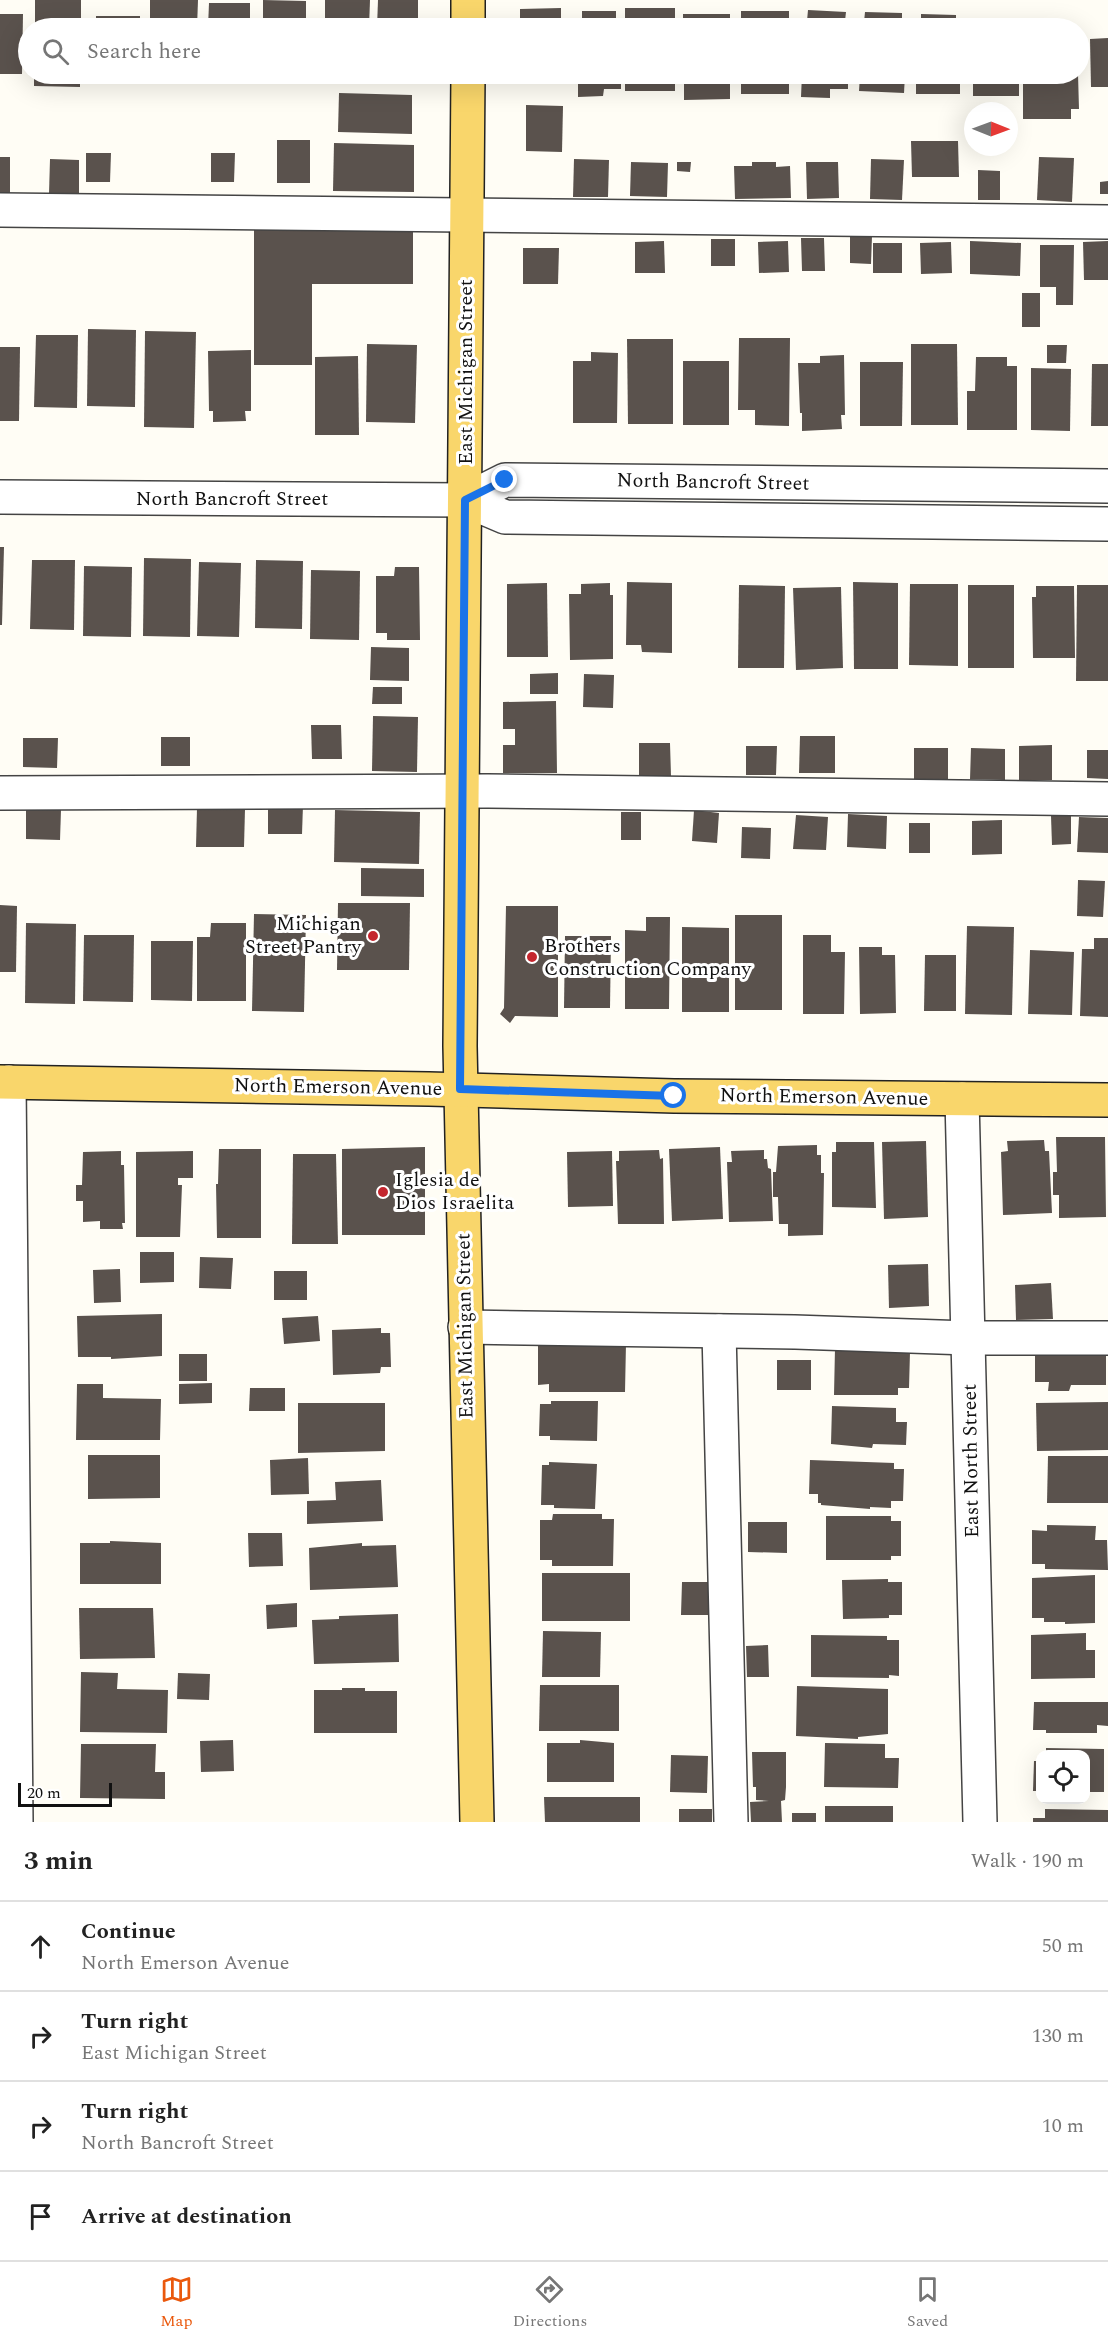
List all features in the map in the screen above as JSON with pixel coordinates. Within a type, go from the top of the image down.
[{"type":"main road","points":[[468,0],[468,18]]},
{"type":"main road","name":"East Michigan Street","points":[[468,84],[460,1089],[477,1822]]},
{"type":"main road","name":"North Emerson Avenue","points":[[5,1082],[460,1089],[674,1096],[1108,1100]]},
{"type":"street","points":[[0,210],[1108,222]]},
{"type":"street","name":"North Bancroft Street","points":[[465,500],[505,480],[1108,486]]},
{"type":"street","points":[[967,485],[967,522]]},
{"type":"street","name":"North Bancroft Street","points":[[0,497],[465,500],[505,517],[1108,524]]},
{"type":"street","points":[[0,794],[462,791],[1108,799]]},
{"type":"street","points":[[5,1082],[16,1822]]},
{"type":"street","name":"East North Street","points":[[962,1099],[980,1822]]},
{"type":"street","points":[[465,1327],[968,1338],[1108,1338]]},
{"type":"street","points":[[719,1331],[731,1822]]},
{"type":"building","points":[[35,0],[81,0],[81,18],[35,18]]},
{"type":"building","points":[[150,0],[198,0],[197,18],[150,18]]},
{"type":"building","points":[[263,0],[306,1],[306,18],[263,18]]},
{"type":"building","points":[[325,0],[370,0],[369,18],[325,18]]},
{"type":"building","points":[[378,0],[418,0],[418,18],[377,18]]},
{"type":"building","points":[[209,3],[250,3],[250,18],[208,18]]},
{"type":"building","points":[[561,8],[561,18],[520,18],[520,9]]},
{"type":"building","points":[[625,8],[675,8],[675,18],[625,18]]},
{"type":"building","points":[[808,10],[846,12],[845,18],[807,18]]},
{"type":"building","points":[[582,11],[616,11],[616,18],[582,18]]},
{"type":"building","points":[[741,11],[789,11],[789,18],[741,18]]},
{"type":"building","points":[[865,12],[902,13],[902,18],[864,18]]},
{"type":"building","points":[[0,14],[23,14],[23,18],[18,18],[18,74],[0,74]]},
{"type":"building","points":[[683,14],[730,14],[730,18],[683,18]]},
{"type":"building","points":[[921,14],[956,15],[956,18],[921,18]]},
{"type":"building","points":[[96,16],[140,16],[140,18],[96,18]]},
{"type":"building","points":[[1108,38],[1108,87],[1091,87],[1090,39]]},
{"type":"building","points":[[34,84],[80,84],[80,87],[34,86]]},
{"type":"building","points":[[578,84],[621,84],[621,89],[604,89],[603,96],[578,97]]},
{"type":"building","points":[[625,84],[675,84],[675,91],[625,91]]},
{"type":"building","points":[[684,84],[730,84],[730,99],[684,100]]},
{"type":"building","points":[[741,84],[789,84],[789,94],[741,94]]},
{"type":"building","points":[[802,84],[848,84],[848,89],[830,89],[830,98],[801,97]]},
{"type":"building","points":[[859,84],[904,84],[904,93],[859,91]]},
{"type":"building","points":[[916,84],[960,84],[960,94],[916,94]]},
{"type":"building","points":[[973,84],[1019,84],[1019,96],[973,96]]},
{"type":"building","points":[[1023,84],[1078,84],[1079,109],[1071,109],[1071,119],[1023,119]]},
{"type":"building","points":[[339,93],[412,95],[412,134],[338,132]]},
{"type":"building","points":[[526,105],[563,106],[562,152],[526,151]]},
{"type":"building","points":[[277,140],[310,140],[310,183],[277,183]]},
{"type":"building","points":[[911,141],[958,141],[959,177],[912,177]]},
{"type":"building","points":[[334,143],[414,145],[414,192],[333,191]]},
{"type":"building","points":[[86,153],[111,153],[110,182],[86,182]]},
{"type":"building","points":[[211,153],[235,153],[234,182],[211,182]]},
{"type":"building","points":[[0,157],[10,157],[10,195],[0,195]]},
{"type":"building","points":[[1039,157],[1074,158],[1072,202],[1037,200]]},
{"type":"building","points":[[50,159],[79,160],[79,194],[49,194]]},
{"type":"building","points":[[574,159],[609,160],[608,197],[573,197]]},
{"type":"building","points":[[871,159],[904,160],[902,200],[870,199]]},
{"type":"building","points":[[631,162],[668,163],[667,197],[630,196]]},
{"type":"building","points":[[677,162],[691,162],[690,172],[677,171]]},
{"type":"building","points":[[752,162],[776,162],[776,167],[790,166],[791,198],[735,199],[734,166],[752,166]]},
{"type":"building","points":[[806,162],[838,162],[839,198],[807,199]]},
{"type":"building","points":[[978,170],[1000,171],[1000,200],[978,200]]},
{"type":"building","points":[[1108,181],[1108,194],[1100,194],[1100,182]]},
{"type":"building","points":[[254,222],[413,222],[413,284],[312,284],[312,365],[254,365]]},
{"type":"building","points":[[850,235],[872,236],[871,264],[850,263]]},
{"type":"building","points":[[801,238],[824,238],[825,271],[802,271]]},
{"type":"building","points":[[711,239],[735,239],[735,266],[711,266]]},
{"type":"building","points":[[664,241],[665,273],[635,273],[635,242]]},
{"type":"building","points":[[788,241],[789,272],[759,273],[758,242]]},
{"type":"building","points":[[970,241],[1021,243],[1020,276],[970,274]]},
{"type":"building","points":[[1108,241],[1108,280],[1084,280],[1083,242]]},
{"type":"building","points":[[951,242],[952,273],[921,274],[920,243]]},
{"type":"building","points":[[873,243],[902,243],[902,273],[873,273]]},
{"type":"building","points":[[1040,245],[1074,245],[1073,305],[1056,305],[1056,287],[1040,287]]},
{"type":"building","points":[[523,248],[559,248],[558,284],[523,284]]},
{"type":"building","points":[[1022,293],[1040,293],[1040,327],[1022,327]]},
{"type":"building","points":[[88,329],[136,330],[135,407],[87,406]]},
{"type":"building","points":[[145,331],[196,332],[194,428],[144,427]]},
{"type":"building","points":[[36,335],[78,335],[77,408],[34,407]]},
{"type":"building","points":[[739,338],[790,338],[789,426],[755,425],[755,410],[738,410]]},
{"type":"building","points":[[627,339],[673,339],[673,424],[628,424]]},
{"type":"building","points":[[367,344],[417,345],[415,423],[366,422]]},
{"type":"building","points":[[911,344],[957,344],[958,425],[911,425]]},
{"type":"building","points":[[1047,345],[1067,345],[1066,363],[1047,363]]},
{"type":"building","points":[[0,347],[20,347],[19,421],[0,421]]},
{"type":"building","points":[[251,350],[251,411],[245,411],[246,421],[213,422],[213,411],[209,411],[208,351]]},
{"type":"building","points":[[591,352],[618,353],[617,423],[573,423],[573,361],[591,361]]},
{"type":"building","points":[[844,355],[845,415],[841,415],[842,429],[802,431],[798,363],[820,363],[820,356]]},
{"type":"building","points":[[358,356],[359,435],[315,435],[315,357]]},
{"type":"building","points":[[976,357],[1007,357],[1007,366],[1017,366],[1017,430],[967,430],[967,391],[975,391]]},
{"type":"building","points":[[683,361],[729,361],[729,425],[683,425]]},
{"type":"building","points":[[860,362],[903,362],[902,426],[860,426]]},
{"type":"building","points":[[1092,364],[1108,364],[1108,426],[1091,426]]},
{"type":"building","points":[[1031,368],[1071,369],[1070,431],[1031,430]]},
{"type":"building","points":[[0,547],[4,547],[2,625],[0,625]]},
{"type":"building","points":[[144,558],[191,559],[190,637],[143,636]]},
{"type":"building","points":[[32,560],[75,560],[74,630],[30,629]]},
{"type":"building","points":[[256,560],[303,561],[302,629],[255,628]]},
{"type":"building","points":[[199,562],[241,563],[239,637],[197,636]]},
{"type":"building","points":[[84,566],[132,567],[131,637],[83,636]]},
{"type":"building","points":[[395,567],[419,567],[420,640],[387,640],[387,633],[376,633],[376,576],[394,576]]},
{"type":"building","points":[[311,570],[360,571],[359,640],[310,639]]},
{"type":"building","points":[[627,582],[672,583],[672,653],[642,652],[641,645],[626,645]]},
{"type":"building","points":[[853,582],[898,583],[898,669],[854,669]]},
{"type":"building","points":[[547,583],[548,657],[507,657],[507,584]]},
{"type":"building","points":[[610,583],[610,595],[613,595],[613,659],[570,660],[569,594],[581,594],[581,584]]},
{"type":"building","points":[[910,584],[958,584],[958,666],[909,665]]},
{"type":"building","points":[[739,585],[785,586],[784,668],[738,668]]},
{"type":"building","points":[[968,585],[1014,585],[1014,668],[968,668]]},
{"type":"building","points":[[1077,585],[1108,585],[1108,681],[1076,681]]},
{"type":"building","points":[[1036,586],[1074,586],[1075,658],[1033,658],[1032,597],[1036,597]]},
{"type":"building","points":[[841,587],[843,668],[796,670],[793,588]]},
{"type":"building","points":[[371,647],[409,648],[409,681],[370,680]]},
{"type":"building","points":[[558,673],[558,694],[530,694],[530,674]]},
{"type":"building","points":[[584,674],[614,675],[613,708],[583,707]]},
{"type":"building","points":[[373,687],[402,687],[402,704],[372,704]]},
{"type":"building","points":[[556,701],[557,773],[503,773],[503,745],[515,745],[515,729],[503,729],[503,702]]},
{"type":"building","points":[[373,716],[418,717],[417,772],[372,771]]},
{"type":"building","points":[[311,725],[341,725],[342,759],[312,759]]},
{"type":"building","points":[[800,736],[835,736],[835,773],[799,773]]},
{"type":"building","points":[[161,737],[190,737],[190,766],[161,766]]},
{"type":"building","points":[[23,738],[58,738],[57,768],[23,767]]},
{"type":"building","points":[[639,743],[670,743],[671,776],[639,777]]},
{"type":"building","points":[[1052,745],[1052,780],[1019,780],[1019,746]]},
{"type":"building","points":[[746,746],[777,746],[776,775],[746,775]]},
{"type":"building","points":[[914,748],[948,748],[948,780],[914,780]]},
{"type":"building","points":[[971,748],[1005,749],[1005,780],[970,779]]},
{"type":"building","points":[[1087,750],[1108,750],[1108,779],[1087,778]]},
{"type":"building","points":[[268,804],[303,805],[302,834],[268,834]]},
{"type":"building","points":[[197,808],[245,809],[244,847],[196,847]]},
{"type":"building","points":[[26,809],[61,810],[60,840],[26,839]]},
{"type":"building","points":[[335,810],[420,812],[419,864],[334,862]]},
{"type":"building","points":[[694,810],[719,813],[717,843],[692,841]]},
{"type":"building","points":[[621,812],[641,812],[641,840],[621,840]]},
{"type":"building","points":[[848,814],[887,816],[886,849],[847,847]]},
{"type":"building","points":[[796,815],[828,817],[826,850],[793,849]]},
{"type":"building","points":[[1051,816],[1071,816],[1071,844],[1052,845]]},
{"type":"building","points":[[1079,817],[1108,818],[1108,853],[1077,852]]},
{"type":"building","points":[[1002,820],[1002,854],[972,855],[972,821]]},
{"type":"building","points":[[909,823],[930,823],[930,853],[909,853]]},
{"type":"building","points":[[742,827],[771,828],[770,859],[741,858]]},
{"type":"building","points":[[361,868],[424,869],[424,897],[361,896]]},
{"type":"building","points":[[1078,880],[1105,881],[1103,917],[1077,916]]},
{"type":"building","name":"Michigan Street Pantry","points":[[338,903],[410,903],[409,970],[337,970]]},
{"type":"building","points":[[0,905],[17,906],[16,972],[0,972]]},
{"type":"building","name":"Brothers Construction Company","points":[[506,906],[558,906],[558,1017],[515,1016],[510,1023],[500,1014],[504,1008]]},
{"type":"building","points":[[254,914],[306,915],[304,1012],[252,1011]]},
{"type":"building","points":[[735,915],[782,915],[782,1010],[735,1010]]},
{"type":"building","points":[[646,917],[670,917],[669,1009],[625,1009],[625,930],[646,931]]},
{"type":"building","points":[[26,923],[76,924],[75,1004],[25,1003]]},
{"type":"building","points":[[211,923],[246,923],[246,1001],[197,1001],[197,937],[210,937]]},
{"type":"building","points":[[967,926],[1014,927],[1012,1015],[965,1014]]},
{"type":"building","points":[[682,927],[729,928],[729,1012],[682,1012]]},
{"type":"building","points":[[84,935],[134,935],[133,1002],[83,1001]]},
{"type":"building","points":[[803,935],[831,935],[831,952],[845,952],[844,1014],[803,1014]]},
{"type":"building","points":[[565,936],[611,936],[610,1008],[564,1008]]},
{"type":"building","points":[[1094,938],[1108,938],[1108,1017],[1080,1016],[1082,949],[1094,949]]},
{"type":"building","points":[[151,941],[193,941],[192,1001],[151,1000]]},
{"type":"building","points":[[859,947],[882,947],[882,955],[895,955],[896,1013],[860,1014]]},
{"type":"building","points":[[1030,950],[1074,952],[1072,1015],[1028,1014]]},
{"type":"building","points":[[925,955],[956,955],[956,1011],[924,1011]]},
{"type":"building","points":[[1056,1137],[1105,1137],[1106,1217],[1059,1218],[1059,1195],[1053,1195],[1053,1172],[1057,1172]]},
{"type":"building","points":[[1044,1140],[1045,1151],[1049,1151],[1052,1213],[1003,1215],[1001,1152],[1008,1151],[1007,1141]]},
{"type":"building","points":[[926,1141],[928,1217],[884,1219],[882,1142]]},
{"type":"building","points":[[836,1142],[874,1142],[876,1208],[832,1207],[832,1152],[836,1152]]},
{"type":"building","points":[[817,1145],[817,1155],[821,1155],[821,1173],[824,1173],[823,1235],[788,1236],[788,1224],[779,1224],[778,1197],[773,1197],[773,1172],[776,1172],[778,1146]]},
{"type":"building","name":"Iglesia de Dios Israelita","points":[[425,1147],[425,1235],[342,1235],[342,1149]]},
{"type":"building","points":[[720,1147],[723,1219],[672,1221],[669,1149]]},
{"type":"building","points":[[219,1149],[261,1149],[261,1238],[217,1238],[216,1184],[218,1184]]},
{"type":"building","points":[[659,1150],[660,1159],[663,1158],[664,1224],[618,1224],[616,1161],[619,1161],[619,1151]]},
{"type":"building","points":[[764,1150],[764,1159],[767,1159],[768,1168],[771,1169],[773,1221],[729,1222],[727,1162],[732,1162],[731,1151]]},
{"type":"building","points":[[121,1151],[121,1165],[124,1165],[125,1223],[122,1223],[123,1229],[100,1229],[100,1221],[83,1222],[83,1201],[76,1201],[76,1185],[82,1185],[83,1152]]},
{"type":"building","points":[[193,1151],[193,1178],[178,1178],[178,1185],[182,1185],[180,1237],[136,1237],[136,1152]]},
{"type":"building","points":[[612,1151],[613,1206],[568,1207],[567,1152]]},
{"type":"building","points":[[293,1154],[336,1154],[338,1244],[292,1244]]},
{"type":"building","points":[[140,1252],[174,1252],[174,1282],[140,1283]]},
{"type":"building","points":[[200,1257],[233,1258],[231,1289],[199,1288]]},
{"type":"building","points":[[928,1264],[929,1306],[889,1308],[888,1265]]},
{"type":"building","points":[[120,1269],[121,1302],[94,1303],[93,1270]]},
{"type":"building","points":[[274,1271],[307,1271],[307,1300],[274,1300]]},
{"type":"building","points":[[1051,1283],[1053,1319],[1016,1320],[1015,1285]]},
{"type":"building","points":[[162,1314],[162,1356],[111,1359],[111,1357],[78,1357],[77,1316]]},
{"type":"building","points":[[318,1316],[320,1341],[284,1344],[282,1318]]},
{"type":"building","points":[[381,1328],[381,1333],[390,1333],[391,1367],[381,1367],[380,1373],[333,1375],[332,1330]]},
{"type":"building","points":[[550,1342],[626,1343],[625,1392],[549,1392],[549,1384],[538,1385],[538,1345],[550,1345]]},
{"type":"building","points":[[1047,1342],[1106,1343],[1106,1385],[1071,1385],[1069,1391],[1048,1391],[1049,1382],[1035,1382],[1035,1356],[1047,1356]]},
{"type":"building","points":[[835,1348],[898,1349],[898,1353],[910,1352],[909,1388],[898,1388],[898,1395],[834,1395]]},
{"type":"building","points":[[179,1354],[207,1354],[207,1381],[179,1381]]},
{"type":"building","points":[[777,1360],[811,1360],[811,1390],[777,1390]]},
{"type":"building","points":[[212,1383],[212,1403],[179,1404],[179,1384]]},
{"type":"building","points":[[77,1384],[103,1384],[103,1398],[161,1399],[160,1440],[76,1440]]},
{"type":"building","points":[[250,1388],[285,1388],[285,1411],[249,1411]]},
{"type":"building","points":[[551,1401],[598,1401],[597,1441],[550,1440],[550,1436],[539,1436],[540,1404],[551,1404]]},
{"type":"building","points":[[1108,1402],[1108,1450],[1037,1451],[1036,1403]]},
{"type":"building","points":[[298,1403],[385,1403],[385,1451],[298,1453]]},
{"type":"building","points":[[832,1406],[896,1408],[896,1422],[907,1422],[906,1445],[873,1444],[872,1448],[831,1444]]},
{"type":"building","points":[[88,1455],[160,1455],[160,1498],[88,1499]]},
{"type":"building","points":[[1048,1456],[1108,1456],[1108,1503],[1047,1503]]},
{"type":"building","points":[[308,1458],[309,1494],[271,1495],[270,1460]]},
{"type":"building","points":[[810,1460],[894,1463],[894,1469],[904,1469],[903,1501],[891,1501],[891,1508],[870,1507],[870,1509],[821,1505],[818,1503],[818,1494],[809,1494]]},
{"type":"building","points":[[549,1462],[597,1464],[595,1509],[554,1508],[554,1505],[541,1505],[542,1465],[549,1465]]},
{"type":"building","points":[[381,1480],[383,1521],[307,1524],[307,1501],[336,1500],[335,1482]]},
{"type":"building","points":[[553,1514],[602,1514],[602,1519],[614,1519],[613,1566],[552,1566],[552,1560],[540,1560],[540,1520],[552,1520]]},
{"type":"building","points":[[826,1516],[891,1516],[891,1521],[901,1521],[901,1556],[891,1556],[891,1560],[826,1560]]},
{"type":"building","points":[[748,1522],[787,1522],[787,1553],[748,1552]]},
{"type":"building","points":[[1047,1525],[1096,1526],[1095,1540],[1107,1540],[1108,1570],[1045,1569],[1045,1564],[1032,1564],[1032,1530],[1047,1531]]},
{"type":"building","points":[[248,1533],[282,1533],[283,1566],[249,1567]]},
{"type":"building","points":[[110,1541],[161,1543],[161,1584],[80,1584],[80,1543],[110,1543]]},
{"type":"building","points":[[362,1543],[362,1546],[396,1545],[398,1587],[310,1590],[309,1548]]},
{"type":"building","points":[[542,1573],[630,1573],[630,1621],[542,1621]]},
{"type":"building","points":[[1095,1575],[1095,1623],[1065,1624],[1065,1622],[1044,1622],[1044,1618],[1032,1618],[1032,1578]]},
{"type":"building","points":[[888,1579],[888,1582],[902,1582],[902,1615],[889,1615],[889,1618],[843,1619],[842,1580]]},
{"type":"building","points":[[682,1582],[713,1582],[712,1615],[681,1615]]},
{"type":"building","points":[[297,1603],[297,1627],[267,1629],[266,1605]]},
{"type":"building","points":[[79,1608],[153,1608],[155,1658],[80,1659]]},
{"type":"building","points":[[398,1614],[399,1662],[314,1664],[312,1620],[339,1619],[339,1616]]},
{"type":"building","points":[[543,1631],[601,1632],[600,1677],[542,1677]]},
{"type":"building","points":[[1086,1633],[1086,1650],[1095,1650],[1095,1678],[1031,1679],[1031,1635]]},
{"type":"building","points":[[811,1635],[887,1636],[887,1640],[899,1640],[899,1676],[889,1675],[889,1678],[811,1677]]},
{"type":"building","points":[[768,1645],[769,1677],[747,1677],[746,1646]]},
{"type":"building","points":[[81,1672],[118,1673],[117,1689],[168,1690],[167,1733],[80,1732]]},
{"type":"building","points":[[178,1673],[210,1674],[209,1700],[177,1699]]},
{"type":"building","points":[[540,1685],[619,1685],[619,1731],[539,1731]]},
{"type":"building","points":[[797,1686],[888,1689],[888,1734],[858,1737],[858,1739],[796,1736]]},
{"type":"building","points":[[342,1688],[397,1691],[397,1733],[314,1733],[314,1690],[342,1690]]},
{"type":"building","points":[[1034,1702],[1108,1702],[1108,1726],[1097,1725],[1097,1733],[1046,1733],[1046,1730],[1033,1730]]},
{"type":"building","points":[[233,1740],[234,1771],[201,1772],[200,1741]]},
{"type":"building","points":[[580,1740],[614,1743],[614,1782],[547,1782],[547,1743],[580,1743]]},
{"type":"building","points":[[825,1743],[885,1744],[885,1758],[899,1758],[898,1788],[824,1787]]},
{"type":"building","points":[[81,1744],[156,1744],[155,1772],[165,1772],[165,1799],[80,1798]]},
{"type":"building","points":[[1046,1748],[1104,1749],[1104,1792],[1090,1792],[1090,1750],[1046,1750]]},
{"type":"building","points":[[752,1752],[786,1752],[785,1800],[781,1801],[782,1822],[751,1822],[750,1802],[769,1801],[756,1800],[756,1787],[753,1787]]},
{"type":"building","points":[[671,1755],[708,1756],[707,1793],[670,1792]]},
{"type":"building","points":[[1034,1761],[1036,1761],[1036,1791],[1033,1791]]},
{"type":"building","points":[[544,1797],[640,1797],[640,1822],[545,1822]]},
{"type":"building","points":[[825,1806],[893,1806],[893,1822],[825,1822]]},
{"type":"building","points":[[679,1809],[712,1809],[712,1822],[679,1822]]},
{"type":"building","points":[[1045,1809],[1108,1810],[1108,1822],[1033,1822],[1033,1818],[1045,1818]]},
{"type":"building","points":[[792,1813],[816,1813],[816,1822],[792,1822]]},
{"type":"place","name":"Michigan Street Pantry","points":[[373,936]]},
{"type":"place","name":"Brothers Construction Company","points":[[532,957]]},
{"type":"place","name":"Iglesia de Dios Israelita","points":[[383,1192]]},
{"type":"route","points":[[505,480],[465,500],[460,1089],[674,1096]]}]
